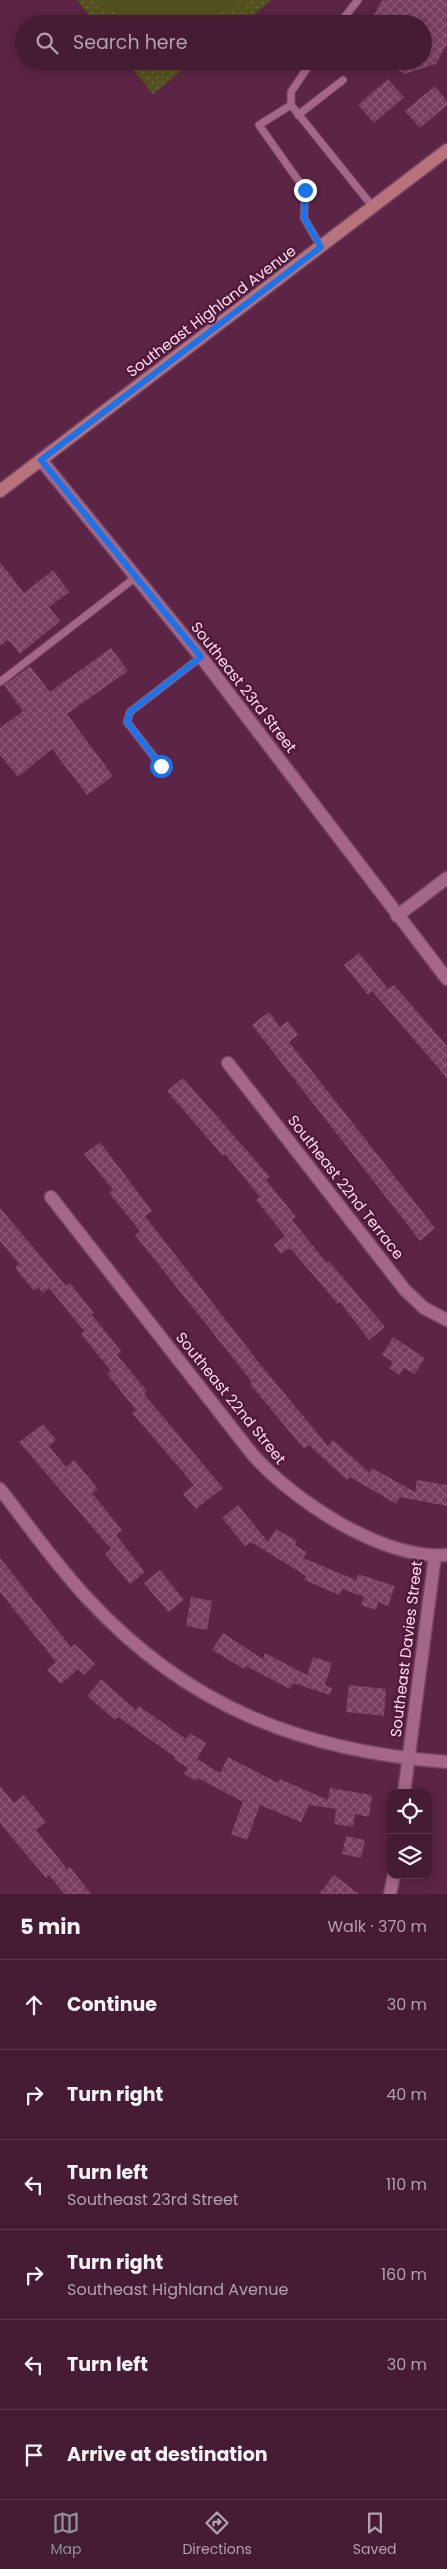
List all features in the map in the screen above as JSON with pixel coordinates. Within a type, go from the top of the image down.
[{"type":"street","name":"Southeast Highland Avenue","points":[[41,460],[447,150]]},
{"type":"street","points":[[0,491],[41,460]]},
{"type":"street","name":"Southeast 23rd Street","points":[[41,460],[201,657],[447,979]]},
{"type":"street","points":[[397,916],[447,878]]},
{"type":"street","name":"Southeast 22nd Terrace","points":[[228,1063],[405,1290],[424,1308],[447,1320]]},
{"type":"street","name":"Southeast 22nd Street","points":[[51,1197],[253,1456],[279,1481],[303,1500],[344,1525],[396,1547],[441,1555]]},
{"type":"street","points":[[0,1489],[88,1599],[116,1628],[179,1678],[236,1711],[284,1731],[358,1752],[447,1762]]},
{"type":"street","name":"Southeast Davies Street","points":[[405,1789],[441,1555]]},
{"type":"street","points":[[390,1894],[393,1879]]},
{"type":"lane","points":[[346,15],[358,0]]},
{"type":"lane","points":[[306,70],[291,92],[291,105],[373,207]]},
{"type":"lane","points":[[298,115],[343,80]]},
{"type":"lane","points":[[291,105],[259,125],[305,190],[304,218],[321,247]]},
{"type":"lane","points":[[0,682],[136,577]]},
{"type":"lane","points":[[161,766],[127,722],[130,712],[201,657]]},
{"type":"shaded area","points":[[77,0],[272,0],[253,15],[89,15]]},
{"type":"shaded area","points":[[91,0],[251,0],[232,9],[212,15],[124,15]]},
{"type":"shaded area","points":[[133,70],[183,70],[153,94]]},
{"type":"building","points":[[382,0],[447,0],[447,44],[436,64],[432,65],[432,15],[374,15]]},
{"type":"building","points":[[398,70],[417,70],[405,74]]},
{"type":"building","points":[[388,79],[404,97],[374,123],[358,105]]},
{"type":"building","points":[[435,86],[447,101],[447,105],[420,128],[405,111]]},
{"type":"building","points":[[0,562],[24,593],[53,570],[69,592],[49,607],[60,621],[20,654],[8,640],[0,646]]},
{"type":"building","points":[[111,648],[128,671],[67,714],[113,776],[87,795],[52,749],[18,777],[0,755],[0,728],[23,711],[4,685],[30,666],[50,692]]},
{"type":"building","points":[[359,953],[388,989],[394,985],[447,1046],[447,1078],[372,991],[368,995],[344,965]]},
{"type":"building","points":[[269,1012],[280,1027],[288,1021],[298,1035],[289,1042],[435,1228],[420,1241],[252,1025]]},
{"type":"building","points":[[183,1078],[270,1177],[266,1180],[296,1217],[292,1220],[327,1263],[329,1261],[385,1327],[369,1340],[340,1302],[338,1304],[290,1248],[281,1254],[274,1245],[285,1236],[256,1200],[260,1197],[225,1154],[223,1156],[167,1091]]},
{"type":"building","points":[[100,1142],[152,1211],[145,1216],[260,1364],[328,1446],[333,1440],[370,1473],[372,1468],[415,1492],[417,1480],[447,1485],[447,1506],[400,1497],[396,1504],[350,1477],[347,1480],[309,1445],[304,1449],[250,1384],[252,1382],[135,1235],[140,1231],[109,1193],[113,1190],[84,1154]]},
{"type":"building","points":[[0,1208],[66,1286],[70,1283],[94,1313],[92,1315],[121,1351],[117,1355],[147,1391],[144,1394],[223,1488],[196,1509],[183,1494],[194,1485],[132,1413],[136,1410],[107,1374],[111,1371],[81,1334],[84,1331],[49,1288],[43,1293],[38,1287],[34,1291],[15,1268],[19,1264],[0,1241]]},
{"type":"building","points":[[393,1337],[425,1358],[415,1374],[404,1368],[399,1375],[389,1368],[393,1362],[382,1355]]},
{"type":"building","points":[[43,1424],[56,1440],[49,1446],[66,1467],[74,1460],[98,1489],[92,1493],[122,1530],[116,1535],[145,1572],[130,1584],[105,1554],[111,1549],[19,1442]]},
{"type":"building","points":[[238,1505],[268,1542],[276,1529],[297,1541],[295,1545],[307,1552],[303,1558],[356,1580],[358,1574],[395,1586],[388,1606],[378,1602],[376,1610],[361,1605],[364,1597],[342,1589],[339,1595],[304,1580],[306,1576],[251,1542],[245,1546],[222,1518]]},
{"type":"building","points":[[0,1558],[71,1647],[75,1644],[95,1664],[84,1675],[78,1669],[61,1684],[47,1670],[56,1662],[0,1592]]},
{"type":"building","points":[[160,1570],[184,1600],[168,1612],[144,1583]]},
{"type":"building","points":[[191,1597],[212,1601],[207,1630],[186,1626]]},
{"type":"building","points":[[223,1633],[263,1659],[265,1653],[307,1675],[313,1657],[332,1663],[325,1685],[332,1688],[330,1695],[293,1683],[290,1689],[246,1666],[244,1669],[212,1650]]},
{"type":"building","points":[[101,1679],[136,1710],[139,1706],[186,1739],[190,1733],[206,1743],[197,1759],[220,1773],[228,1757],[278,1783],[280,1779],[328,1800],[330,1788],[372,1795],[369,1817],[355,1814],[353,1827],[334,1824],[336,1809],[309,1805],[301,1822],[260,1805],[247,1840],[231,1834],[243,1802],[198,1778],[196,1781],[184,1774],[188,1768],[174,1759],[175,1757],[118,1717],[115,1720],[87,1696]]},
{"type":"building","points":[[349,1685],[386,1689],[384,1716],[346,1712]]},
{"type":"building","points":[[0,1786],[14,1803],[24,1795],[46,1822],[36,1830],[67,1869],[70,1867],[91,1894],[64,1894],[49,1875],[46,1878],[8,1833],[0,1823]]},
{"type":"building","points":[[346,1836],[365,1840],[361,1858],[342,1854]]},
{"type":"building","points":[[334,1875],[359,1894],[319,1894]]},
{"type":"route","points":[[161,766],[127,722],[130,712],[201,657],[41,460],[321,247],[304,218],[305,190]]}]
